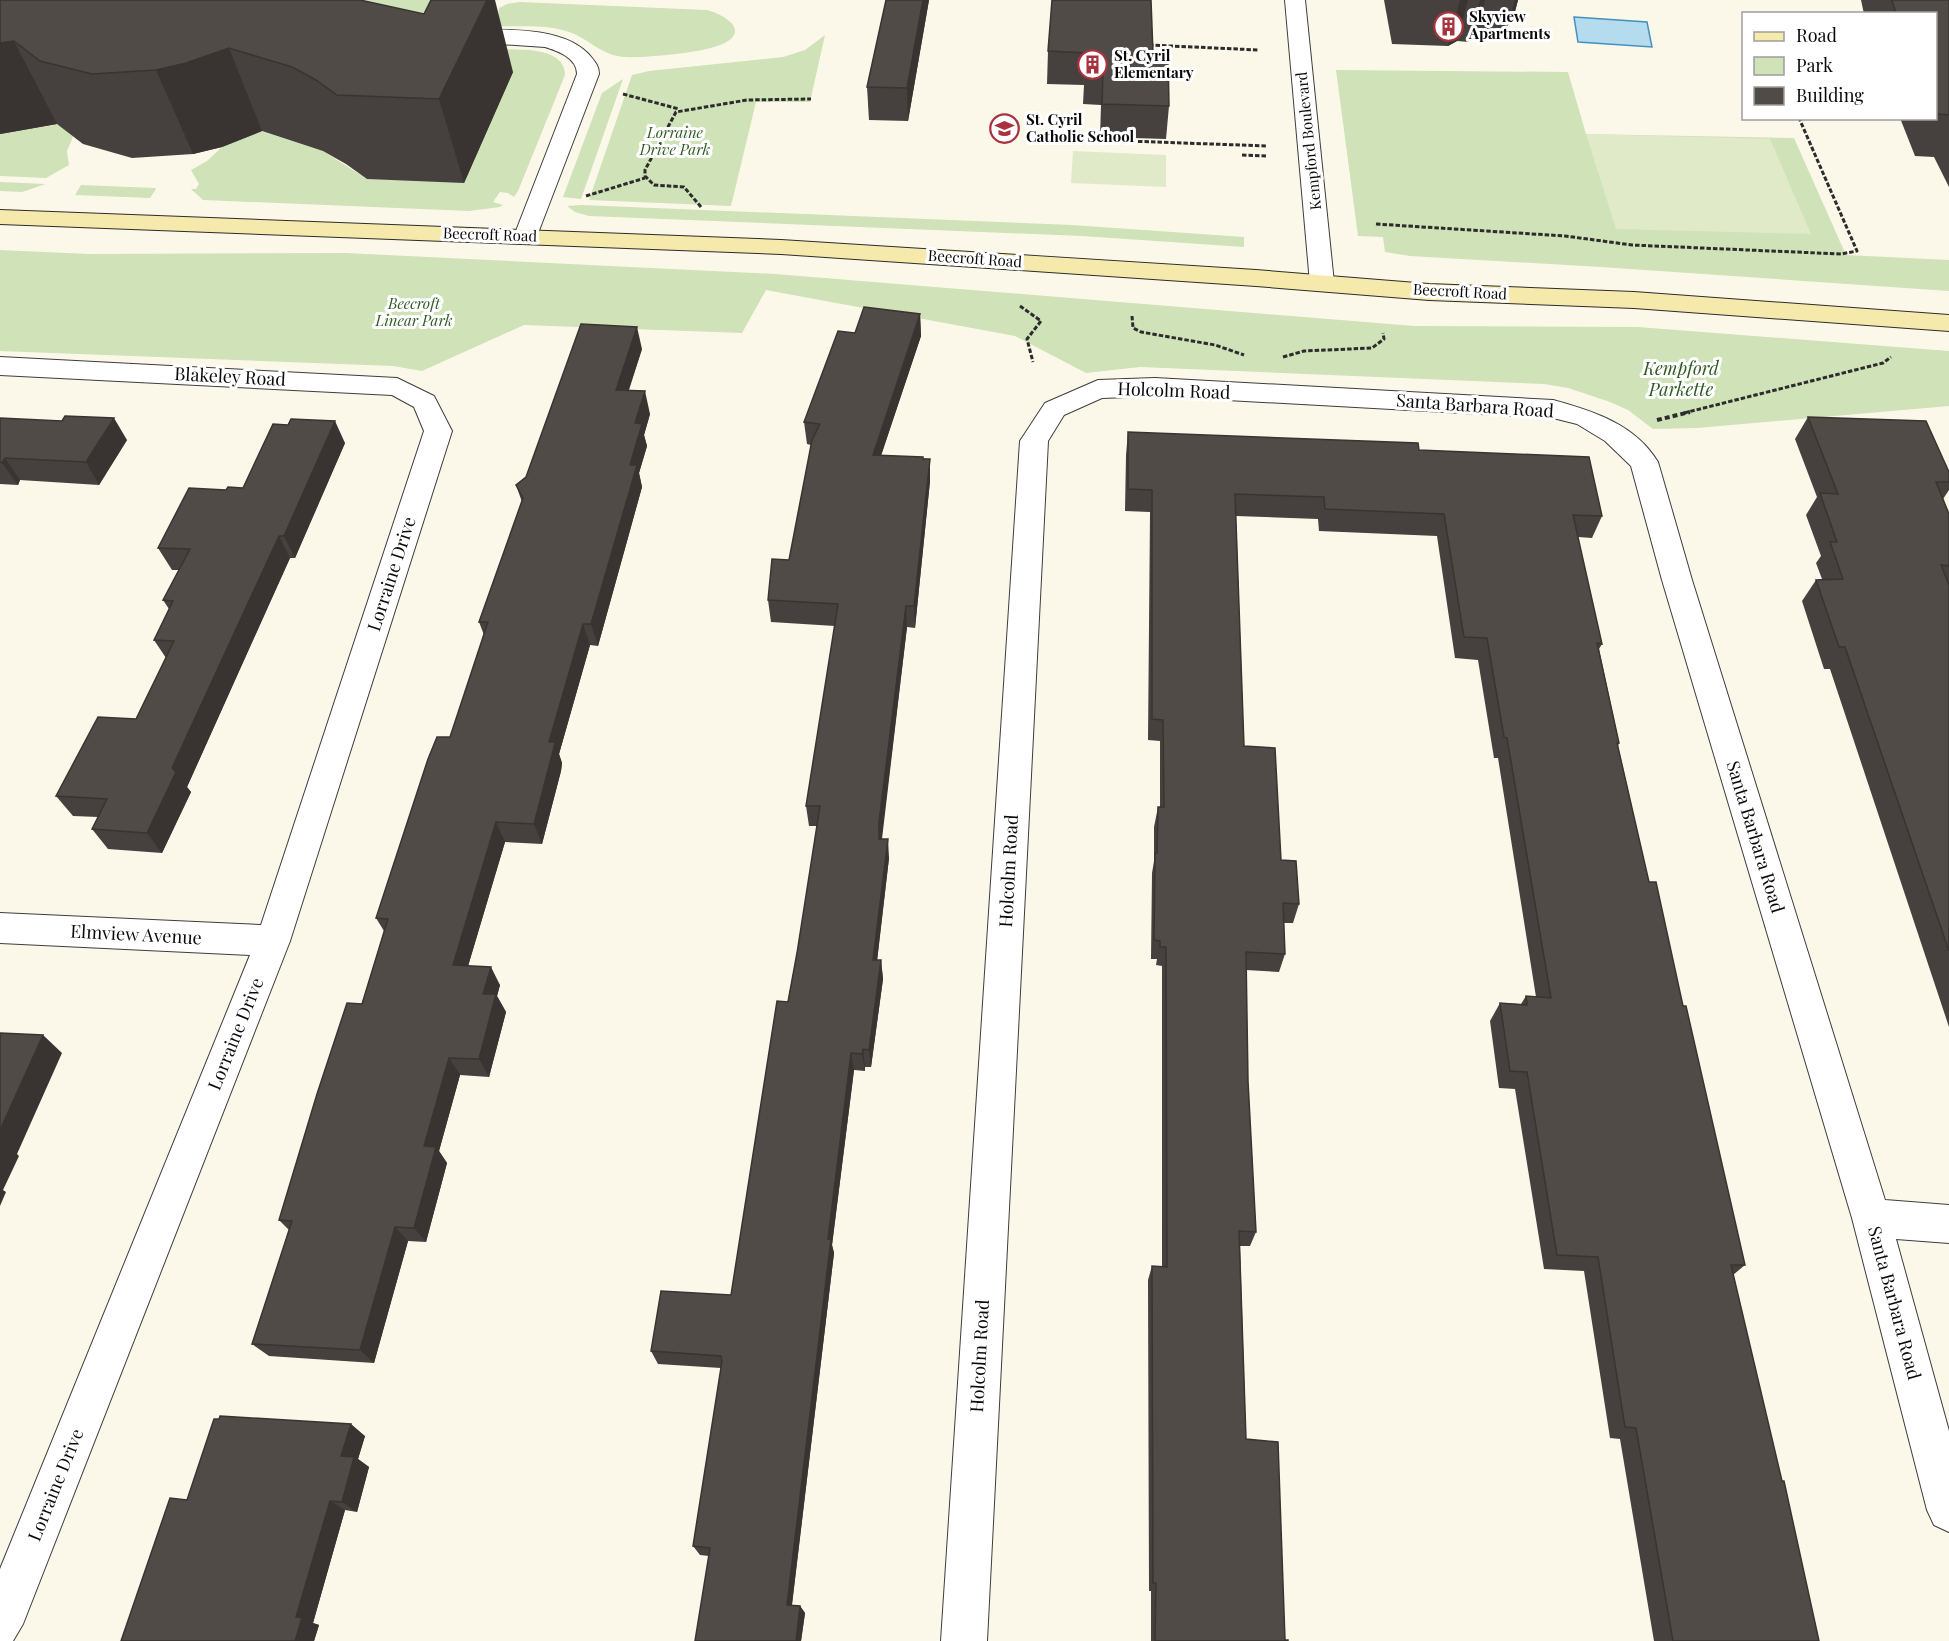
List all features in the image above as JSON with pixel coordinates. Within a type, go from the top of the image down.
[{"type":"street","name":"Kempford Boulevard","points":[[1295,0],[1322,283]]},
{"type":"street","points":[[444,35],[548,41],[575,51],[588,68],[588,74],[525,236]]},
{"type":"street","name":"Beecroft Road","points":[[0,217],[793,248],[1429,292],[1634,300],[1949,322]]},
{"type":"street","name":"Blakeley Road","points":[[0,366],[397,387],[425,402],[438,431]]},
{"type":"street","name":"Holcolm Road","points":[[964,1641],[1034,441],[1054,409],[1098,389],[1155,387],[1351,399]]},
{"type":"street","name":"Santa Barbara Road","points":[[1351,399],[1552,409],[1586,418],[1615,434],[1644,462],[1677,580],[1871,1218],[1949,1510]]},
{"type":"street","name":"Lorraine Drive","points":[[0,1624],[273,941],[438,431]]},
{"type":"street","name":"Elmview Avenue","points":[[0,928],[273,941]]},
{"type":"street","points":[[1871,1218],[1949,1224]]},
{"type":"path","points":[[1139,45],[1259,50]]},
{"type":"path","points":[[622,94],[659,102],[680,110],[745,98],[811,99]]},
{"type":"path","points":[[645,178],[645,170],[669,122],[680,110]]},
{"type":"path","points":[[1376,224],[1564,236],[1632,245],[1841,254],[1857,251],[1800,120]]},
{"type":"path","points":[[1099,140],[1267,146]]},
{"type":"path","points":[[1242,154],[1268,156]]},
{"type":"path","points":[[586,196],[645,178]]},
{"type":"path","points":[[645,178],[654,184],[684,187],[701,207]]},
{"type":"path","points":[[1020,306],[1041,321],[1027,339],[1033,362]]},
{"type":"path","points":[[1132,316],[1133,328],[1141,332],[1215,345],[1245,355]]},
{"type":"path","points":[[1276,359],[1304,351],[1372,348],[1384,339],[1383,333]]},
{"type":"path","points":[[1657,420],[1883,363],[1891,357]]},
{"type":"green space","points":[[351,0],[470,0],[460,17],[348,9]]},
{"type":"green space","points":[[520,2],[707,10],[728,20],[733,24],[735,30],[729,40],[712,48],[645,57],[616,56],[574,34],[558,29],[497,26],[499,8]]},
{"type":"green space","name":"Lorraine Drive Park","points":[[825,35],[810,102],[756,102],[731,206],[589,200],[632,75],[649,71],[783,57],[805,50]]},
{"type":"green space","points":[[267,40],[530,50],[558,59],[562,63],[565,75],[518,191],[514,197],[500,192],[493,202],[503,205],[500,207],[469,211],[203,200],[191,189],[196,189],[199,184],[191,170],[207,161],[222,147],[261,131],[323,151],[367,179],[458,181]]},
{"type":"green space","points":[[1336,70],[1568,72],[1586,134],[1794,138],[1846,255],[1949,260],[1949,291],[1410,256],[1385,252],[1383,237],[1358,236]]},
{"type":"green space","points":[[623,79],[581,199],[563,197],[602,93]]},
{"type":"green space","points":[[61,124],[73,137],[67,151],[69,165],[46,178],[0,176],[0,133]]},
{"type":"green space","points":[[1586,134],[1770,139],[1811,234],[1616,229]]},
{"type":"green space","points":[[1073,151],[1166,155],[1166,187],[1071,183]]},
{"type":"green space","points":[[0,182],[46,184],[22,192],[0,191]]},
{"type":"green space","points":[[81,185],[156,189],[150,198],[75,195]]},
{"type":"green space","points":[[567,206],[1072,225],[1244,237],[1244,247],[1082,236],[589,216],[575,212]]},
{"type":"green space","points":[[0,250],[89,254],[346,253],[775,274],[1414,326],[1638,327],[1949,351],[1949,406],[1697,428],[1653,429],[1628,410],[1610,402],[1568,388],[1544,384],[1140,367],[1086,373],[1015,336],[766,290],[742,333],[524,325],[422,371],[393,366],[0,351]]},
{"type":"water","points":[[1574,17],[1647,22],[1652,47],[1578,42]]},
{"type":"building","points":[[0,0],[360,0],[424,14],[431,0],[487,0],[439,99],[337,95],[292,67],[229,48],[186,63],[156,70],[92,74],[40,61],[14,41],[0,43]]},
{"type":"building","points":[[886,0],[923,0],[907,88],[867,87]]},
{"type":"building","name":"St. Cyril Elementary","points":[[1052,0],[1151,0],[1153,53],[1168,54],[1169,106],[1102,104],[1103,72],[1085,72],[1087,53],[1048,51]]},
{"type":"building","points":[[1892,0],[1949,0],[1949,115],[1937,112],[1937,12],[1895,12]]},
{"type":"building","points":[[864,307],[920,314],[873,455],[930,459],[914,606],[906,606],[879,822],[879,839],[888,839],[873,960],[881,960],[869,1050],[863,1049],[862,1054],[851,1053],[828,1239],[831,1239],[787,1605],[800,1606],[796,1641],[695,1641],[710,1548],[693,1546],[722,1361],[721,1356],[651,1351],[661,1291],[731,1295],[777,1001],[788,1002],[820,806],[806,806],[838,604],[768,600],[772,559],[789,560],[812,440],[820,424],[804,422],[838,331],[855,333]]},
{"type":"building","points":[[581,324],[637,327],[616,390],[645,391],[635,423],[642,424],[630,465],[637,465],[591,624],[583,624],[549,742],[555,742],[534,824],[496,822],[453,965],[491,967],[483,994],[496,994],[479,1059],[449,1058],[424,1146],[436,1147],[414,1228],[395,1227],[360,1350],[252,1344],[292,1221],[279,1220],[317,1094],[347,1003],[362,1004],[388,919],[376,918],[428,759],[437,737],[450,737],[488,622],[479,622],[523,498],[516,485],[526,477]]},
{"type":"building","points":[[65,416],[114,418],[86,462],[5,458],[2,463],[0,462],[0,418],[62,421]]},
{"type":"building","points":[[1808,417],[1926,421],[1949,472],[1949,482],[1936,482],[1949,514],[1949,566],[1941,565],[1949,585],[1949,951],[1845,647],[1839,647],[1816,580],[1843,579],[1830,542],[1837,542],[1820,493],[1838,494]]},
{"type":"building","points":[[291,419],[335,421],[284,536],[279,536],[172,768],[176,772],[147,833],[92,829],[107,799],[56,796],[98,717],[136,719],[174,641],[154,640],[173,601],[163,600],[190,549],[158,548],[189,488],[226,490],[228,487],[243,488],[273,424],[288,425]]},
{"type":"building","points":[[1128,432],[1418,443],[1419,450],[1589,457],[1602,516],[1573,515],[1602,644],[1597,643],[1649,882],[1656,882],[1745,1265],[1731,1265],[1782,1481],[1784,1481],[1819,1641],[1673,1641],[1636,1428],[1625,1427],[1598,1257],[1557,1255],[1527,1072],[1510,1071],[1500,1003],[1527,1005],[1526,996],[1551,998],[1507,738],[1504,737],[1487,638],[1464,637],[1444,514],[1325,509],[1324,497],[1235,494],[1244,746],[1275,748],[1281,860],[1296,861],[1299,904],[1283,903],[1285,954],[1246,952],[1248,1081],[1256,1232],[1239,1231],[1246,1439],[1278,1442],[1285,1640],[1288,1641],[1155,1641],[1152,1266],[1167,1267],[1166,947],[1160,947],[1160,941],[1154,940],[1158,807],[1164,807],[1163,720],[1152,719],[1152,490],[1128,489]]},
{"type":"building","points":[[0,1033],[43,1035],[0,1130]]},
{"type":"building","points":[[220,1416],[351,1424],[341,1456],[354,1457],[342,1502],[330,1501],[296,1617],[302,1618],[295,1641],[121,1641],[170,1498],[187,1500],[214,1419],[219,1419]]},
{"type":"place","name":"Skyview Apartments","points":[[1448,26]]},
{"type":"place","name":"St. Cyril Elementary","points":[[1093,65]]},
{"type":"place","name":"St. Cyril Catholic School","points":[[1005,129]]},
{"type":"park label","name":"Beecroft Linear Park","points":[[414,312]]},
{"type":"park label","name":"Kempford Parkette","points":[[1681,379]]}]
